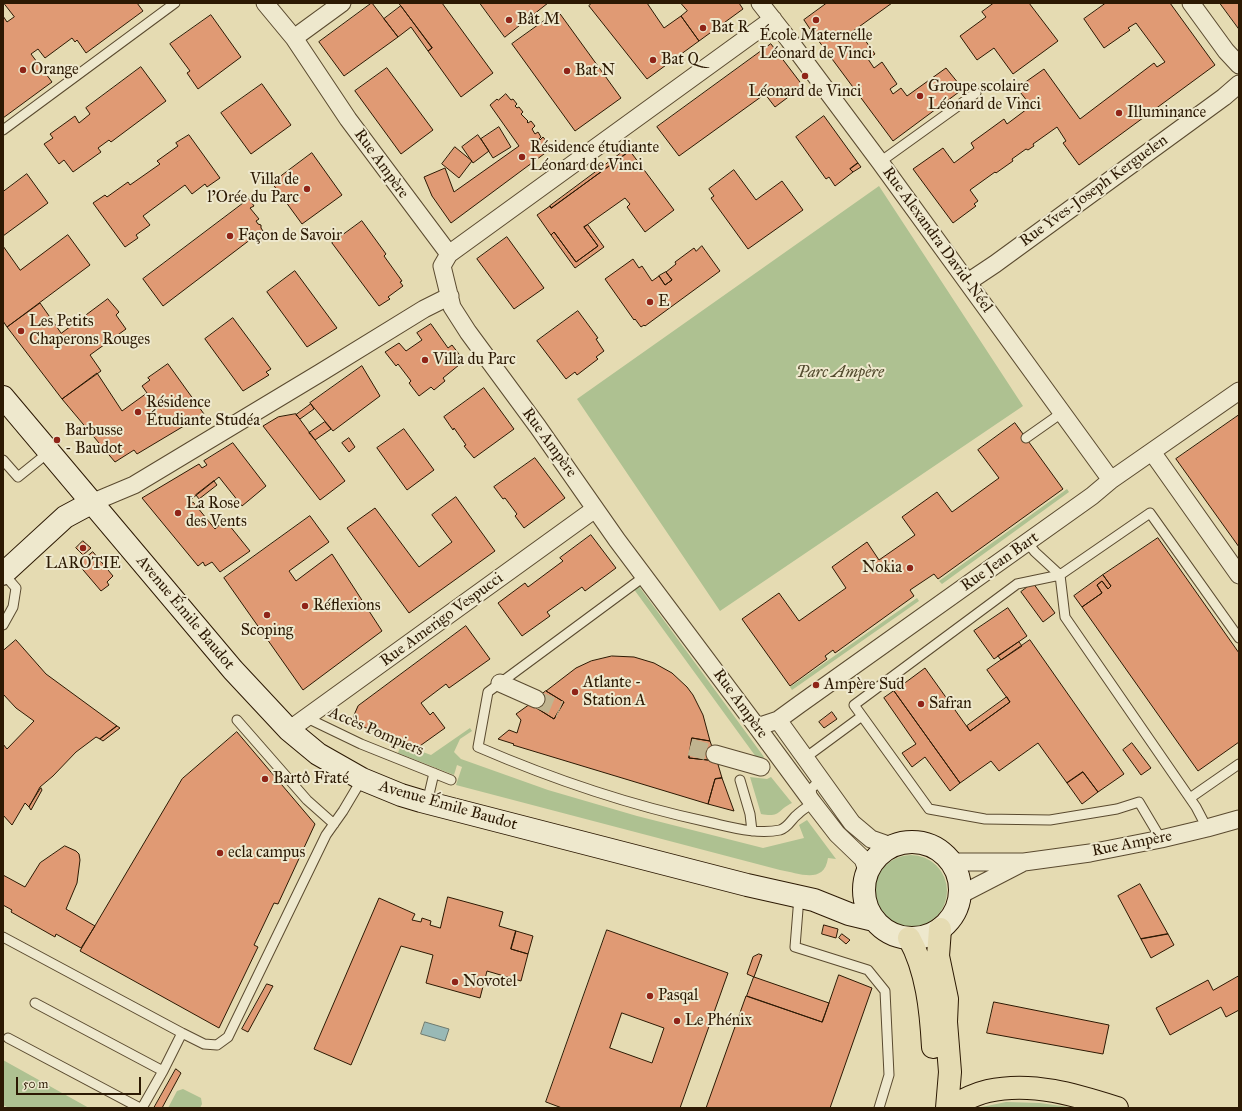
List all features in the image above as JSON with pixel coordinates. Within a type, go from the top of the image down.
[{"type":"highway","points":[[940,929],[938,956],[947,998],[946,1022],[950,1072],[948,1108],[987,1091],[1015,1087],[1038,1088],[1062,1092],[1117,1108]]},
{"type":"highway","points":[[909,938],[916,949],[919,960],[927,993],[932,1029],[936,1077],[932,1108]]},
{"type":"street","name":"Rue Ampère","points":[[265,3],[294,38],[348,119],[449,254],[442,266],[452,307],[468,332],[538,427],[595,509],[758,727],[812,803],[838,834],[863,859],[865,879]]},
{"type":"street","points":[[294,38],[342,3]]},
{"type":"street","name":"Rue Alexandra David-Néel","points":[[760,3],[880,162],[1111,480]]},
{"type":"street","points":[[1191,3],[1226,51],[1239,66]]},
{"type":"street","points":[[449,254],[773,19]]},
{"type":"street","name":"Rue Yves-Joseph Kerguelen","points":[[968,282],[980,275],[1224,97],[1239,84]]},
{"type":"street","points":[[3,573],[65,517],[92,503],[134,485],[424,309],[450,296]]},
{"type":"street","name":"Rue Jean Bart","points":[[758,727],[778,720],[1092,496],[1111,480],[1239,391]]},
{"type":"street","name":"Avenue Émile Baudot","points":[[3,397],[233,670],[289,730],[318,754],[362,779],[401,795],[426,803],[739,883],[807,898],[849,914],[874,920]]},
{"type":"street","points":[[1154,450],[1239,575]]},
{"type":"street","name":"Rue Amerigo Vespucci","points":[[289,730],[595,509]]},
{"type":"street","points":[[500,683],[536,699]]},
{"type":"street","name":"Rue Ampère","points":[[778,720],[852,824],[871,839],[891,846]]},
{"type":"street","points":[[715,754],[761,767]]},
{"type":"street","name":"Rue Ampère","points":[[951,862],[1024,862],[1090,853],[1161,839],[1239,819]]},
{"type":"street","points":[[913,841],[935,847],[944,853],[951,862],[959,878],[960,895],[954,914],[940,929],[920,938],[909,938],[889,933],[874,920],[866,904],[865,879],[877,856],[891,846],[902,842],[913,841]]},
{"type":"street","name":"Rue Ampère","points":[[960,895],[1024,862]]},
{"type":"street","name":"Avenue Émile Baudot","points":[[807,898],[845,896],[865,879]]},
{"type":"lane","points":[[3,130],[175,3]]},
{"type":"lane","points":[[880,162],[976,92]]},
{"type":"lane","points":[[1026,438],[1062,412]]},
{"type":"lane","points":[[3,460],[18,477],[49,452]]},
{"type":"lane","points":[[1161,839],[1139,802],[1116,809],[1050,820],[985,819],[929,809],[854,705],[1018,584],[1060,575],[1150,513],[1239,638]]},
{"type":"lane","points":[[1027,542],[1060,575],[1065,617],[1190,798],[1207,828]]},
{"type":"lane","points":[[3,573],[16,588],[13,607],[3,624]]},
{"type":"lane","points":[[645,576],[488,692],[478,746],[517,764],[567,782],[676,815],[752,831],[781,830],[788,826],[796,815],[812,803],[811,790],[820,780]]},
{"type":"lane","points":[[805,758],[862,716]]},
{"type":"lane","name":"Accès Pompiers","points":[[307,718],[361,744],[451,780]]},
{"type":"lane","points":[[237,720],[306,800],[334,824]]},
{"type":"lane","points":[[1190,798],[1239,764]]},
{"type":"lane","name":"Accès Pompiers","points":[[426,803],[434,773]]},
{"type":"lane","points":[[3,937],[182,1033],[204,1044],[217,1045],[228,1037],[326,835],[362,779]]},
{"type":"lane","points":[[740,780],[750,814],[752,831]]},
{"type":"lane","points":[[807,898],[795,947],[868,970],[885,991],[889,1076],[878,1108]]},
{"type":"lane","points":[[35,1003],[163,1071]]},
{"type":"lane","points":[[8,1038],[141,1108],[163,1071],[182,1033]]},
{"type":"green space","name":"Parc Ampère","points":[[879,186],[1023,406],[720,611],[577,399]]},
{"type":"green space","points":[[1067,489],[1069,492],[942,584],[939,581]]},
{"type":"green space","points":[[638,585],[764,757],[759,761],[633,588]]},
{"type":"green space","points":[[917,598],[919,601],[792,690],[790,687]]},
{"type":"green space","points":[[470,728],[472,731],[460,739],[454,752],[461,759],[548,790],[637,816],[763,848],[804,838],[799,825],[807,820],[836,859],[828,858],[826,866],[821,872],[816,874],[802,875],[780,870],[456,785],[462,767],[457,765],[454,775],[398,753],[401,744],[431,755]]},
{"type":"green space","points":[[750,777],[767,779],[771,777],[792,803],[776,814],[761,814]]},
{"type":"green space","points":[[904,855],[918,855],[925,857],[937,865],[945,877],[947,891],[945,905],[937,917],[925,925],[918,927],[904,927],[897,925],[885,917],[877,905],[875,898],[875,884],[877,877],[885,865],[897,857]]},
{"type":"green space","points":[[3,1060],[89,1108],[9,1108],[3,1105]]},
{"type":"green space","points":[[183,1089],[201,1098],[202,1104],[200,1108],[168,1108],[177,1091]]},
{"type":"green space","points":[[1006,1102],[1040,1103],[1076,1108],[977,1108]]},
{"type":"water","points":[[425,1022],[449,1029],[445,1041],[421,1034]]},
{"type":"building","name":"Orange","points":[[4,3],[137,3],[143,11],[86,53],[77,40],[75,42],[72,38],[45,58],[38,49],[31,54],[52,82],[3,118],[3,16],[7,22],[14,17]]},
{"type":"building","points":[[372,3],[398,37],[344,76],[319,42]]},
{"type":"building","points":[[399,3],[442,3],[493,73],[461,97],[428,51],[432,48]]},
{"type":"building","name":"Bât M","points":[[480,3],[548,3],[505,37]]},
{"type":"building","name":"Bat Q","points":[[592,3],[647,3],[664,28],[681,16],[699,41],[647,79],[589,6]]},
{"type":"building","name":"Bat R","points":[[681,3],[739,3],[743,9],[699,41],[681,16],[687,11]]},
{"type":"building","points":[[827,3],[892,3],[849,34],[854,41],[862,36],[875,54],[868,59],[874,68],[882,62],[897,84],[890,89],[893,94],[901,88],[907,96],[946,68],[963,89],[893,141],[812,32],[814,30],[812,28],[810,29],[804,20]]},
{"type":"building","points":[[994,3],[1029,3],[1058,41],[1013,74],[994,48],[977,60],[960,36],[986,17],[982,12]]},
{"type":"building","name":"Illuminance","points":[[1106,3],[1170,3],[1215,65],[1079,165],[1063,143],[1066,141],[1057,127],[1033,144],[1034,146],[1028,150],[1026,149],[1012,159],[1013,161],[970,190],[978,201],[974,204],[976,206],[953,223],[913,169],[943,148],[954,163],[974,148],[971,143],[1004,119],[1007,124],[1031,106],[1017,88],[1044,69],[1080,119],[1154,63],[1157,67],[1165,62],[1136,23],[1128,28],[1130,30],[1104,48],[1084,19]]},
{"type":"building","points":[[1220,3],[1239,3],[1239,29]]},
{"type":"building","points":[[401,6],[432,48],[428,51],[411,27],[398,37],[384,19]]},
{"type":"building","name":"Bat N","points":[[558,11],[621,98],[575,131],[512,44]]},
{"type":"building","points":[[211,15],[241,57],[198,89],[187,73],[190,71],[170,44]]},
{"type":"building","points":[[771,44],[803,86],[775,107],[765,94],[679,156],[657,127]]},
{"type":"building","points":[[141,67],[166,101],[111,142],[109,140],[98,148],[101,152],[73,172],[64,160],[59,164],[44,144],[53,138],[50,134],[75,116],[79,123],[90,114],[86,108]]},
{"type":"building","points":[[387,68],[433,130],[401,154],[355,91]]},
{"type":"building","points":[[262,84],[291,125],[251,154],[221,113]]},
{"type":"building","name":"Résidence étudiante Léonard de Vinci","points":[[506,94],[517,104],[515,106],[517,108],[519,107],[523,112],[521,114],[528,121],[527,122],[528,123],[531,121],[535,126],[532,129],[535,134],[538,132],[541,137],[539,139],[540,140],[543,137],[547,142],[544,145],[548,151],[451,223],[432,196],[424,177],[445,168],[454,192],[519,146],[490,105]]},
{"type":"building","points":[[824,116],[858,163],[850,169],[853,172],[835,186],[829,177],[826,179],[796,137]]},
{"type":"building","points":[[499,127],[511,147],[493,158],[481,139]]},
{"type":"building","points":[[189,135],[220,178],[207,187],[205,184],[192,194],[185,185],[143,216],[150,225],[136,235],[138,238],[125,247],[93,203],[105,195],[107,197],[128,182],[130,185],[160,164],[157,161],[178,146],[176,143]]},
{"type":"building","points":[[478,135],[489,151],[473,163],[462,147]]},
{"type":"building","points":[[455,147],[472,161],[459,178],[442,164]]},
{"type":"building","points":[[628,148],[630,151],[551,208],[550,206]]},
{"type":"building","points":[[630,151],[674,210],[645,232],[627,207],[630,204],[625,198],[584,227],[598,246],[576,262],[554,232],[551,235],[537,215],[550,206],[551,208]]},
{"type":"building","name":"Villa de l'Orée du Parc","points":[[312,153],[342,195],[302,224],[272,183]]},
{"type":"building","points":[[858,163],[861,167],[853,172],[850,169]]},
{"type":"building","points":[[734,170],[756,200],[782,181],[803,210],[748,249],[711,198],[714,196],[709,189]]},
{"type":"building","points":[[27,174],[48,203],[3,236],[3,192]]},
{"type":"building","points":[[249,199],[254,206],[250,208],[259,219],[256,221],[261,225],[261,228],[267,237],[260,242],[255,236],[163,306],[143,279]]},
{"type":"building","points":[[362,221],[386,254],[384,256],[402,281],[400,282],[403,286],[388,297],[390,299],[379,306],[332,243]]},
{"type":"building","points":[[588,225],[604,247],[575,268],[551,235],[554,232],[576,262],[598,246],[584,227]]},
{"type":"building","points":[[68,235],[90,265],[7,327],[3,321],[3,246],[20,270]]},
{"type":"building","points":[[507,237],[544,288],[514,309],[477,259]]},
{"type":"building","name":"E","points":[[702,246],[720,271],[645,326],[644,325],[641,327],[635,319],[634,320],[605,279],[633,259],[639,268],[642,266],[652,281],[659,276],[665,285],[672,280],[666,272],[676,264],[675,262],[694,248],[696,251]]},
{"type":"building","points":[[295,271],[337,328],[307,347],[267,292]]},
{"type":"building","points":[[666,272],[672,280],[665,285],[659,276]]},
{"type":"building","points":[[108,299],[119,312],[116,315],[126,329],[90,355],[101,371],[62,399],[7,327],[40,303],[61,333]]},
{"type":"building","points":[[578,311],[598,338],[596,339],[604,351],[596,357],[598,359],[577,375],[575,372],[566,379],[537,341]]},
{"type":"building","points":[[233,318],[271,369],[266,372],[269,375],[243,391],[205,339]]},
{"type":"building","name":"Villa du Parc","points":[[431,324],[448,348],[452,345],[462,358],[456,362],[459,365],[443,378],[445,381],[434,390],[431,387],[419,396],[409,383],[411,381],[398,364],[396,366],[385,352],[399,343],[406,351],[422,340],[417,333]]},
{"type":"building","name":"Résidence Étudiante Studéa","points":[[168,364],[204,414],[137,454],[134,450],[115,462],[62,399],[97,373],[122,411],[147,393],[142,386],[150,380],[148,378]]},
{"type":"building","points":[[362,366],[380,396],[333,431],[310,403]]},
{"type":"building","points":[[484,388],[514,429],[474,458],[464,446],[466,445],[454,428],[453,430],[444,417]]},
{"type":"building","points":[[311,404],[314,409],[300,419],[296,415]]},
{"type":"building","points":[[296,414],[345,481],[320,500],[263,426],[278,417]]},
{"type":"building","points":[[1239,415],[1239,547],[1176,459]]},
{"type":"building","points":[[325,422],[331,429],[315,440],[309,433]]},
{"type":"building","points":[[1015,423],[1063,489],[938,579],[934,574],[910,590],[914,596],[835,653],[833,650],[825,656],[827,659],[790,686],[742,619],[779,593],[799,621],[846,588],[832,567],[867,542],[879,560],[915,535],[902,517],[937,492],[952,512],[999,478],[978,450]]},
{"type":"building","points":[[404,429],[434,470],[407,490],[377,448]]},
{"type":"building","points":[[349,438],[355,447],[349,452],[342,443]]},
{"type":"building","name":"La Rose des Vents","points":[[233,443],[266,486],[242,506],[219,477],[189,501],[191,503],[193,502],[215,529],[225,520],[250,551],[220,572],[212,562],[205,566],[203,562],[198,566],[142,498],[199,464],[202,468],[207,465],[204,461]]},
{"type":"building","points":[[535,458],[565,498],[524,528],[515,516],[517,514],[505,498],[503,499],[494,487]]},
{"type":"building","points":[[214,481],[217,485],[199,499],[196,495]]},
{"type":"building","points":[[456,497],[495,551],[409,613],[347,528],[375,508],[419,567],[452,542],[432,515]]},
{"type":"building","name":"Réflexions","points":[[310,516],[329,542],[289,571],[296,581],[332,554],[382,631],[303,690],[224,578]]},
{"type":"building","points":[[591,535],[616,568],[585,591],[582,587],[547,612],[550,616],[522,636],[498,603],[525,583],[528,587],[563,561],[560,558]]},
{"type":"building","points":[[1158,538],[1239,653],[1239,742],[1198,771],[1082,607],[1102,593],[1097,585],[1102,581],[1108,589],[1111,586],[1103,575]]},
{"type":"building","name":"LAROTIE","points":[[83,541],[91,548],[83,555],[76,548]]},
{"type":"building","points":[[93,552],[113,576],[107,582],[109,585],[101,591],[78,564]]},
{"type":"building","points":[[1103,575],[1111,586],[1108,589],[1102,581],[1097,585],[1102,593],[1082,607],[1074,596]]},
{"type":"building","points":[[1033,583],[1055,613],[1043,622],[1021,592]]},
{"type":"building","points":[[1008,608],[1027,636],[994,659],[974,631]]},
{"type":"building","points":[[466,626],[490,659],[449,688],[446,684],[421,703],[430,715],[433,712],[445,728],[417,748],[351,722],[358,706]]},
{"type":"building","points":[[16,640],[46,674],[117,726],[100,739],[96,737],[76,752],[40,787],[29,807],[25,803],[12,825],[3,815],[3,744],[7,749],[34,721],[16,708],[3,694],[3,651]]},
{"type":"building","points":[[1030,640],[1124,774],[1098,792],[1083,772],[1067,783],[1038,743],[999,771],[991,761],[960,783],[894,691],[925,668],[970,731],[1010,702],[987,670]]},
{"type":"building","points":[[1019,642],[1022,646],[1001,660],[998,656]]},
{"type":"building","points":[[612,656],[634,657],[654,663],[672,673],[693,695],[703,715],[710,741],[692,738],[689,758],[717,761],[722,778],[715,779],[708,804],[513,745],[514,744],[498,739],[509,730],[517,733],[521,720],[516,714],[530,704],[554,719],[564,702],[546,691],[576,668],[591,661]]},
{"type":"building","points":[[546,691],[564,702],[554,719],[530,704]]},
{"type":"building","points":[[894,691],[960,783],[950,791],[925,757],[912,767],[902,753],[916,744],[884,698]]},
{"type":"building","points":[[1007,697],[1010,702],[970,731],[967,726]]},
{"type":"building","points":[[832,712],[837,719],[824,728],[819,722]]},
{"type":"building","points":[[117,726],[120,728],[103,741],[100,739]]},
{"type":"building","name":"ecla campus","points":[[237,732],[315,824],[278,904],[274,903],[254,945],[258,947],[219,1028],[80,951],[182,779]]},
{"type":"building","points":[[692,738],[710,741],[717,761],[689,758]]},
{"type":"building","points":[[1132,743],[1151,768],[1141,775],[1123,750]]},
{"type":"building","points":[[1083,772],[1098,792],[1082,804],[1067,783]]},
{"type":"building","points":[[722,778],[734,811],[708,804],[715,779]]},
{"type":"building","points":[[41,788],[42,790],[31,810],[29,807]]},
{"type":"building","points":[[65,846],[76,851],[79,854],[80,860],[77,883],[66,909],[95,926],[81,948],[56,934],[55,937],[11,912],[12,910],[3,905],[3,875],[25,887],[40,863]]},
{"type":"building","points":[[1140,884],[1168,934],[1141,939],[1118,896]]},
{"type":"building","name":"Novotel","points":[[448,897],[503,912],[499,926],[516,931],[511,949],[528,954],[521,981],[487,971],[480,998],[426,983],[433,955],[401,946],[351,1065],[314,1049],[379,898],[415,914],[412,920],[421,922],[422,918],[431,921],[430,925],[440,928]]},
{"type":"building","points":[[824,925],[838,929],[836,938],[822,934]]},
{"type":"building","name":"Le Phénix","points":[[607,930],[728,973],[680,1108],[562,1108],[546,1102]],"holes":[[[622,1013],[664,1028],[652,1063],[610,1048]]]},
{"type":"building","points":[[516,931],[533,936],[528,954],[511,949]]},
{"type":"building","points":[[842,934],[850,940],[846,944],[839,938]]},
{"type":"building","points":[[1168,934],[1174,945],[1151,958],[1141,939]]},
{"type":"building","points":[[759,954],[762,955],[754,977],[747,974],[753,957]]},
{"type":"building","points":[[839,975],[872,988],[830,1108],[706,1108],[746,996],[822,1022]]},
{"type":"building","points":[[1239,976],[1239,1010],[1226,1017],[1221,1007],[1170,1035],[1156,1008],[1208,980],[1213,990]]},
{"type":"building","points":[[754,977],[829,1003],[822,1022],[747,996]]},
{"type":"building","points":[[267,984],[273,986],[248,1032],[242,1029]]},
{"type":"building","points":[[994,1002],[1109,1025],[1103,1054],[987,1033]]},
{"type":"building","points":[[176,1069],[181,1073],[162,1108],[154,1108]]},
{"type":"tunnel","points":[[536,699],[560,709]]},
{"type":"tunnel","points":[[690,747],[715,754]]},
{"type":"place","name":"Bât M","points":[[509,20]]},
{"type":"place","name":"École Maternelle Léonard de Vinci","points":[[816,20]]},
{"type":"place","name":"Bat R","points":[[703,28]]},
{"type":"place","name":"Bat Q","points":[[653,60]]},
{"type":"place","name":"Orange","points":[[23,70]]},
{"type":"place","name":"Bat N","points":[[567,71]]},
{"type":"place","name":"Léonard de Vinci","points":[[805,76]]},
{"type":"place","name":"Groupe scolaire Léonard de Vinci","points":[[920,96]]},
{"type":"place","name":"Illuminance","points":[[1119,113]]},
{"type":"place","name":"Résidence étudiante Léonard de Vinci","points":[[522,157]]},
{"type":"place","name":"Villa de l'Orée du Parc","points":[[307,189]]},
{"type":"place","name":"Façon de Savoir","points":[[230,236]]},
{"type":"place","name":"E","points":[[650,302]]},
{"type":"place","name":"Les Petits Chaperons Rouges","points":[[21,331]]},
{"type":"place","name":"Villa du Parc","points":[[425,360]]},
{"type":"place","name":"Résidence Étudiante Studéa","points":[[138,412]]},
{"type":"place","name":"Barbusse - Baudot","points":[[57,440]]},
{"type":"place","name":"La Rose des Vents","points":[[178,513]]},
{"type":"place","name":"LAROTIE","points":[[83,548]]},
{"type":"place","name":"Nokia","points":[[910,568]]},
{"type":"place","name":"Réflexions","points":[[305,606]]},
{"type":"place","name":"Scoping","points":[[267,615]]},
{"type":"place","name":"Ampère Sud","points":[[816,685]]},
{"type":"place","name":"Atlante - Station A","points":[[575,692]]},
{"type":"place","name":"Safran","points":[[921,704]]},
{"type":"place","name":"Bartô Fraté","points":[[265,779]]},
{"type":"place","name":"ecla campus","points":[[220,853]]},
{"type":"place","name":"Novotel","points":[[455,982]]},
{"type":"place","name":"Pasqal","points":[[650,996]]},
{"type":"place","name":"Le Phénix","points":[[677,1021]]}]
